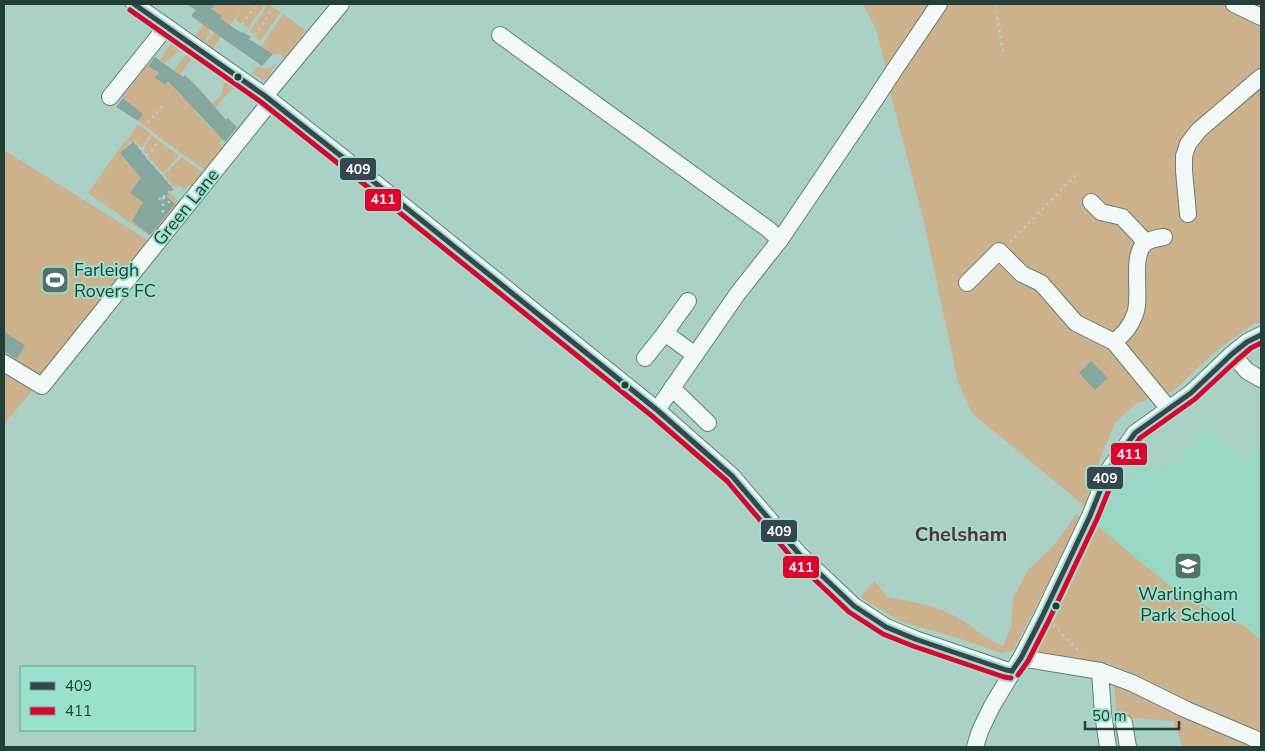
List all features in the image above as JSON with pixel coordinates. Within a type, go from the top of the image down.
[{"type":"street","points":[[134,4],[379,186],[657,410],[732,476],[798,554],[854,606],[886,627],[915,639],[1006,670],[1016,665],[1100,671],[1132,683],[1186,710],[1261,742]]},
{"type":"street","points":[[258,96],[341,4]]},
{"type":"street","points":[[657,410],[738,293],[780,240],[880,98],[886,75],[939,4]]},
{"type":"street","points":[[1234,4],[1261,17]]},
{"type":"street","points":[[110,97],[166,27]]},
{"type":"street","points":[[500,35],[768,229],[780,240]]},
{"type":"street","points":[[1188,214],[1184,156],[1188,144],[1200,130],[1261,77]]},
{"type":"street","name":"Green Lane","points":[[42,386],[267,106],[258,96]]},
{"type":"street","points":[[1091,202],[1101,212],[1122,217],[1141,237],[1144,244]]},
{"type":"street","points":[[1114,342],[1127,331],[1136,313],[1138,292],[1137,270],[1140,253],[1144,244],[1164,237]]},
{"type":"street","points":[[967,283],[999,251],[1022,274],[1041,284],[1076,323],[1114,342],[1169,409]]},
{"type":"street","points":[[646,358],[688,301]]},
{"type":"street","points":[[665,333],[694,355]]},
{"type":"street","points":[[975,747],[980,731],[992,706],[1044,618],[1108,471],[1135,433],[1191,393],[1247,342],[1261,335]]},
{"type":"street","points":[[1232,354],[1247,371],[1261,379]]},
{"type":"street","points":[[4,363],[42,386]]},
{"type":"street","points":[[672,388],[708,423]]},
{"type":"street","points":[[1100,671],[1108,747]]},
{"type":"street","points":[[1124,723],[1128,747]]},
{"type":"path","points":[[242,24],[257,4]]},
{"type":"path","points":[[842,4],[877,68],[886,75]]},
{"type":"path","points":[[995,4],[1003,52]]},
{"type":"path","points":[[254,34],[257,33],[270,12]]},
{"type":"path","points":[[256,65],[266,68],[274,63]]},
{"type":"path","points":[[201,90],[218,72]]},
{"type":"path","points":[[211,100],[226,78]]},
{"type":"path","points":[[232,120],[258,96]]},
{"type":"path","points":[[110,97],[114,108],[211,176]]},
{"type":"path","points":[[880,98],[918,216],[938,304],[952,384],[969,415],[1082,509]]},
{"type":"path","points":[[148,121],[165,103]]},
{"type":"path","points":[[142,150],[152,134]]},
{"type":"path","points":[[146,156],[160,139]]},
{"type":"path","points":[[135,142],[174,188],[157,202]]},
{"type":"path","points":[[163,175],[182,155]]},
{"type":"path","points":[[999,251],[1078,174]]},
{"type":"path","points":[[162,196],[172,205]]},
{"type":"path","points":[[162,196],[163,215]]},
{"type":"path","points":[[4,433],[42,386]]},
{"type":"path","points":[[1044,618],[1100,671]]},
{"type":"path","points":[[1048,704],[1095,714],[1104,714]]},
{"type":"shaded area","points":[[216,4],[265,4],[248,28],[236,20],[241,9],[230,26],[220,19],[221,16],[208,30],[210,34],[203,42],[195,36]]},
{"type":"shaded area","points":[[267,4],[281,12],[260,41],[250,31]]},
{"type":"shaded area","points":[[863,4],[1261,4],[1261,322],[1253,324],[1216,351],[1173,391],[1137,403],[1115,423],[1100,459],[1087,508],[972,413],[958,382],[924,222],[889,88],[887,72],[876,29]]},
{"type":"shaded area","points":[[283,14],[306,31],[285,58],[261,47]]},
{"type":"shaded area","points":[[214,32],[221,37],[212,50],[205,44]]},
{"type":"shaded area","points":[[172,42],[181,49],[165,63],[160,60]]},
{"type":"shaded area","points":[[188,52],[193,57],[180,75],[174,70]]},
{"type":"shaded area","points":[[150,54],[154,57],[147,65],[160,75],[157,80],[165,85],[168,80],[181,87],[176,91],[183,98],[188,94],[198,106],[194,110],[203,120],[207,116],[205,122],[224,138],[219,143],[225,149],[208,172],[140,122],[126,114],[133,106],[122,97],[122,90]]},
{"type":"shaded area","points":[[276,64],[264,80],[252,74],[256,67],[268,68]]},
{"type":"shaded area","points":[[226,80],[235,86],[215,108],[212,104],[222,93]]},
{"type":"shaded area","points":[[138,124],[151,134],[141,149],[135,140],[128,144],[124,149],[127,153],[123,157],[128,164],[133,160],[180,204],[154,239],[88,193],[124,142],[127,144],[126,142]]},
{"type":"shaded area","points":[[152,135],[165,146],[151,161],[143,150]]},
{"type":"shaded area","points":[[166,146],[179,156],[163,173],[152,161]]},
{"type":"shaded area","name":"Farleigh Rovers FC","points":[[4,150],[149,241],[4,424]]},
{"type":"shaded area","points":[[182,157],[206,175],[194,189],[189,185],[184,190],[179,185],[175,188],[163,175]]},
{"type":"shaded area","name":"Warlingham Park School","points":[[1206,428],[1243,461],[1261,441],[1261,686],[1093,539],[1095,524],[1143,463],[1170,466]]},
{"type":"shaded area","points":[[1077,514],[1082,519],[1013,651],[1001,653],[902,622],[860,597],[875,581],[887,597],[911,601],[949,613],[1003,646],[1011,626],[1013,598],[1029,569],[1054,545]]},
{"type":"shaded area","points":[[1095,524],[1172,588],[1245,627],[1261,640],[1261,734],[1227,720],[1137,675],[1110,664],[1034,652]]},
{"type":"shaded area","points":[[1114,683],[1170,707],[1171,712],[1257,747],[1183,747],[1173,721],[1117,717]]},
{"type":"building","points":[[186,4],[216,4],[211,9],[222,16],[220,18],[251,37],[249,39],[273,54],[262,66],[191,16],[196,10]]},
{"type":"building","points":[[155,57],[183,77],[185,75],[226,120],[228,118],[237,127],[225,142],[168,81],[165,85],[155,78],[159,73],[148,66]]},
{"type":"building","points":[[123,98],[143,114],[138,121],[116,107]]},
{"type":"building","points":[[134,141],[151,164],[174,189],[166,196],[175,204],[150,235],[132,221],[143,202],[130,193],[141,178],[120,153]]},
{"type":"building","points":[[4,332],[25,345],[17,359],[4,351]]},
{"type":"building","points":[[1091,361],[1108,378],[1095,390],[1079,373]]},
{"type":"transit line","name":"409","points":[[134,4],[265,96],[657,410],[732,476],[799,554],[854,606],[886,627],[915,639],[1012,671]]},
{"type":"transit line","name":"411","points":[[130,10],[261,102],[652,416],[727,481],[793,559],[849,612],[883,634],[913,646],[1011,678]]},
{"type":"transit line","name":"409","points":[[1012,671],[1021,658],[1042,617],[1090,516],[1108,471],[1135,433],[1191,393],[1247,342],[1261,335]]},
{"type":"transit line","name":"411","points":[[1018,675],[1028,661],[1049,620],[1097,519],[1115,475],[1140,438],[1195,399],[1251,348],[1261,343]]},
{"type":"place","name":"Farleigh Rovers FC","points":[[55,280]]},
{"type":"place","name":"Warlingham Park School","points":[[1188,566]]},
{"type":"district","name":"Chelsham","points":[[961,534]]}]
